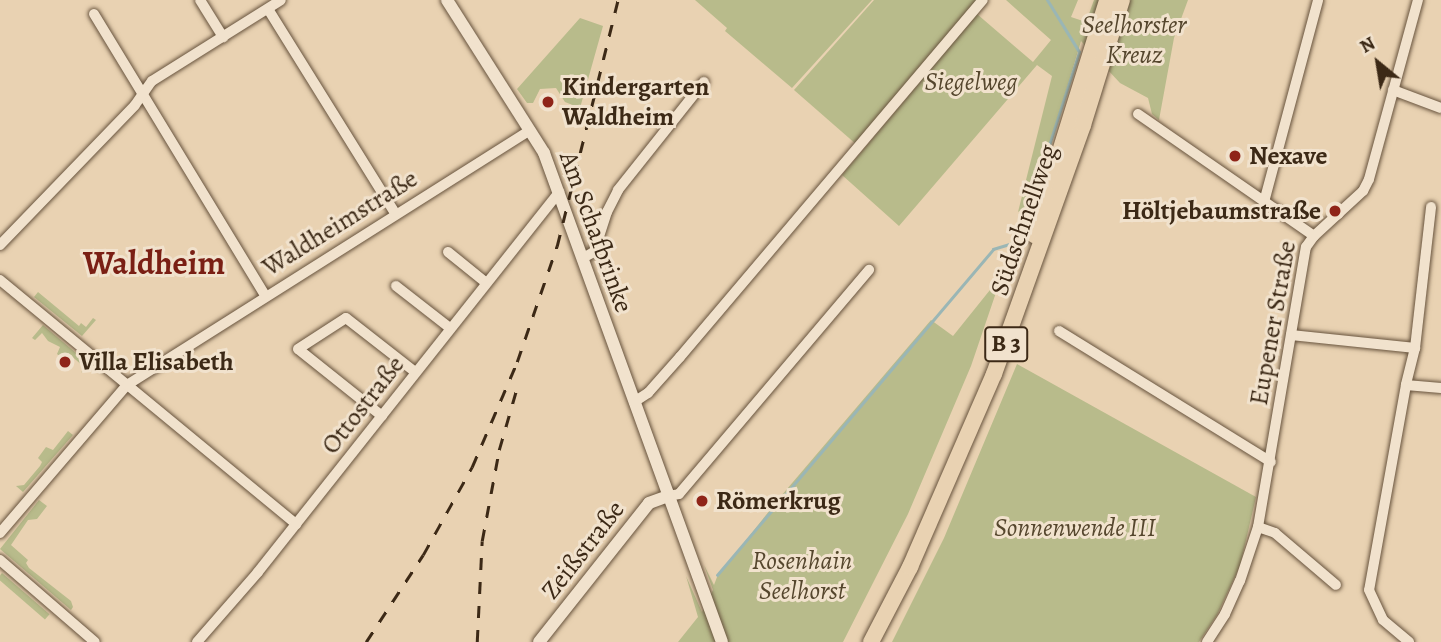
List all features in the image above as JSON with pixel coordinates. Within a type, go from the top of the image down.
[{"type":"highway","name":"Südschnellweg","points":[[871,642],[926,531],[994,374],[1044,238],[1104,31],[1107,0]]},
{"type":"highway","name":"Südschnellweg","points":[[861,642],[940,480],[995,345],[1104,31],[1122,0]]},
{"type":"street","points":[[200,0],[223,37]]},
{"type":"street","points":[[0,245],[142,96],[152,81],[281,0]]},
{"type":"street","name":"Am Schafbrinke","points":[[447,0],[544,153],[723,642]]},
{"type":"street","points":[[634,402],[648,393],[983,0]]},
{"type":"street","points":[[1264,202],[1318,0]]},
{"type":"street","points":[[1314,236],[1363,191],[1369,179],[1418,0]]},
{"type":"street","points":[[268,9],[395,213]]},
{"type":"street","points":[[94,14],[265,295]]},
{"type":"street","points":[[583,258],[594,252],[618,190],[704,82]]},
{"type":"street","points":[[1393,90],[1441,108]]},
{"type":"street","name":"Eupener Straße","points":[[1138,114],[1314,236],[1302,260],[1258,527],[1225,614],[1207,642]]},
{"type":"street","name":"Waldheimstraße","points":[[0,533],[127,384],[530,130]]},
{"type":"street","name":"Ottostraße","points":[[197,642],[296,524],[485,282],[559,192]]},
{"type":"street","points":[[1409,642],[1384,620],[1368,590],[1415,348],[1431,207]]},
{"type":"street","points":[[448,252],[485,282]]},
{"type":"street","points":[[668,496],[679,494],[869,270]]},
{"type":"street","points":[[0,280],[296,524]]},
{"type":"street","points":[[396,286],[450,328]]},
{"type":"street","points":[[382,416],[298,349],[346,318],[415,372]]},
{"type":"street","name":"Eupener Straße","points":[[1059,331],[1270,462]]},
{"type":"street","points":[[1290,335],[1415,348]]},
{"type":"street","points":[[1406,384],[1441,388]]},
{"type":"street","name":"Zeißstraße","points":[[539,642],[649,503],[668,496]]},
{"type":"street","points":[[1258,527],[1275,533],[1336,585]]},
{"type":"street","points":[[0,561],[95,642]]},
{"type":"green space","points":[[695,0],[872,0],[792,88],[725,31],[727,28]]},
{"type":"green space","name":"Siegelweg","points":[[874,0],[977,0],[857,145],[794,90]]},
{"type":"green space","name":"Seelhorster Kreuz","points":[[1006,0],[1078,0],[1071,17],[1086,22],[1094,0],[1188,0],[1174,38],[1159,120],[1152,114],[1148,98],[1120,83],[1081,41],[1033,203],[1018,212],[1052,76],[1037,65],[899,226],[842,175],[977,14],[1033,62],[1051,40]]},
{"type":"green space","points":[[580,18],[603,26],[580,108],[565,102],[556,88],[540,89],[533,103],[527,103],[517,89]]},
{"type":"green space","name":"Rosenhain Seelhorst","points":[[1002,275],[971,366],[908,514],[843,642],[678,642],[698,617],[686,576],[702,612],[713,590],[704,565],[714,585],[717,577],[781,496],[931,320],[953,336]]},
{"type":"green space","points":[[38,292],[79,326],[81,323],[86,327],[93,318],[96,320],[82,336],[34,297]]},
{"type":"green space","points":[[43,325],[89,364],[81,373],[84,367],[68,353],[62,358],[57,354],[60,347],[48,341],[42,333],[35,340],[32,338]]},
{"type":"green space","name":"Sonnenwende III","points":[[1017,364],[1256,497],[1240,566],[1217,615],[1199,642],[892,642],[944,538]]},
{"type":"green space","points":[[68,431],[73,435],[23,492],[16,486],[24,485],[40,466],[42,462],[38,458],[46,447],[53,450]]},
{"type":"green space","points":[[39,500],[47,506],[37,519],[28,520],[11,545],[28,560],[26,563],[29,568],[71,601],[71,610],[0,549]]},
{"type":"green space","points":[[2,573],[50,614],[45,620],[0,581]]},
{"type":"waterway","points":[[717,575],[993,249],[1013,243],[1045,158],[1079,52],[1047,0]]},
{"type":"railway","points":[[366,642],[423,555],[472,467],[517,362],[557,246],[618,0]]},
{"type":"railway","points":[[477,642],[482,541],[499,450],[518,384]]},
{"type":"place","name":"Kindergarten Waldheim","points":[[548,102]]},
{"type":"place","name":"Nexave","points":[[1235,156]]},
{"type":"place","name":"Höltjebaumstraße","points":[[1335,211]]},
{"type":"place","name":"Villa Elisabeth","points":[[65,362]]},
{"type":"place","name":"Römerkrug","points":[[702,501]]},
{"type":"district","name":"Waldheim","points":[[154,263]]}]
